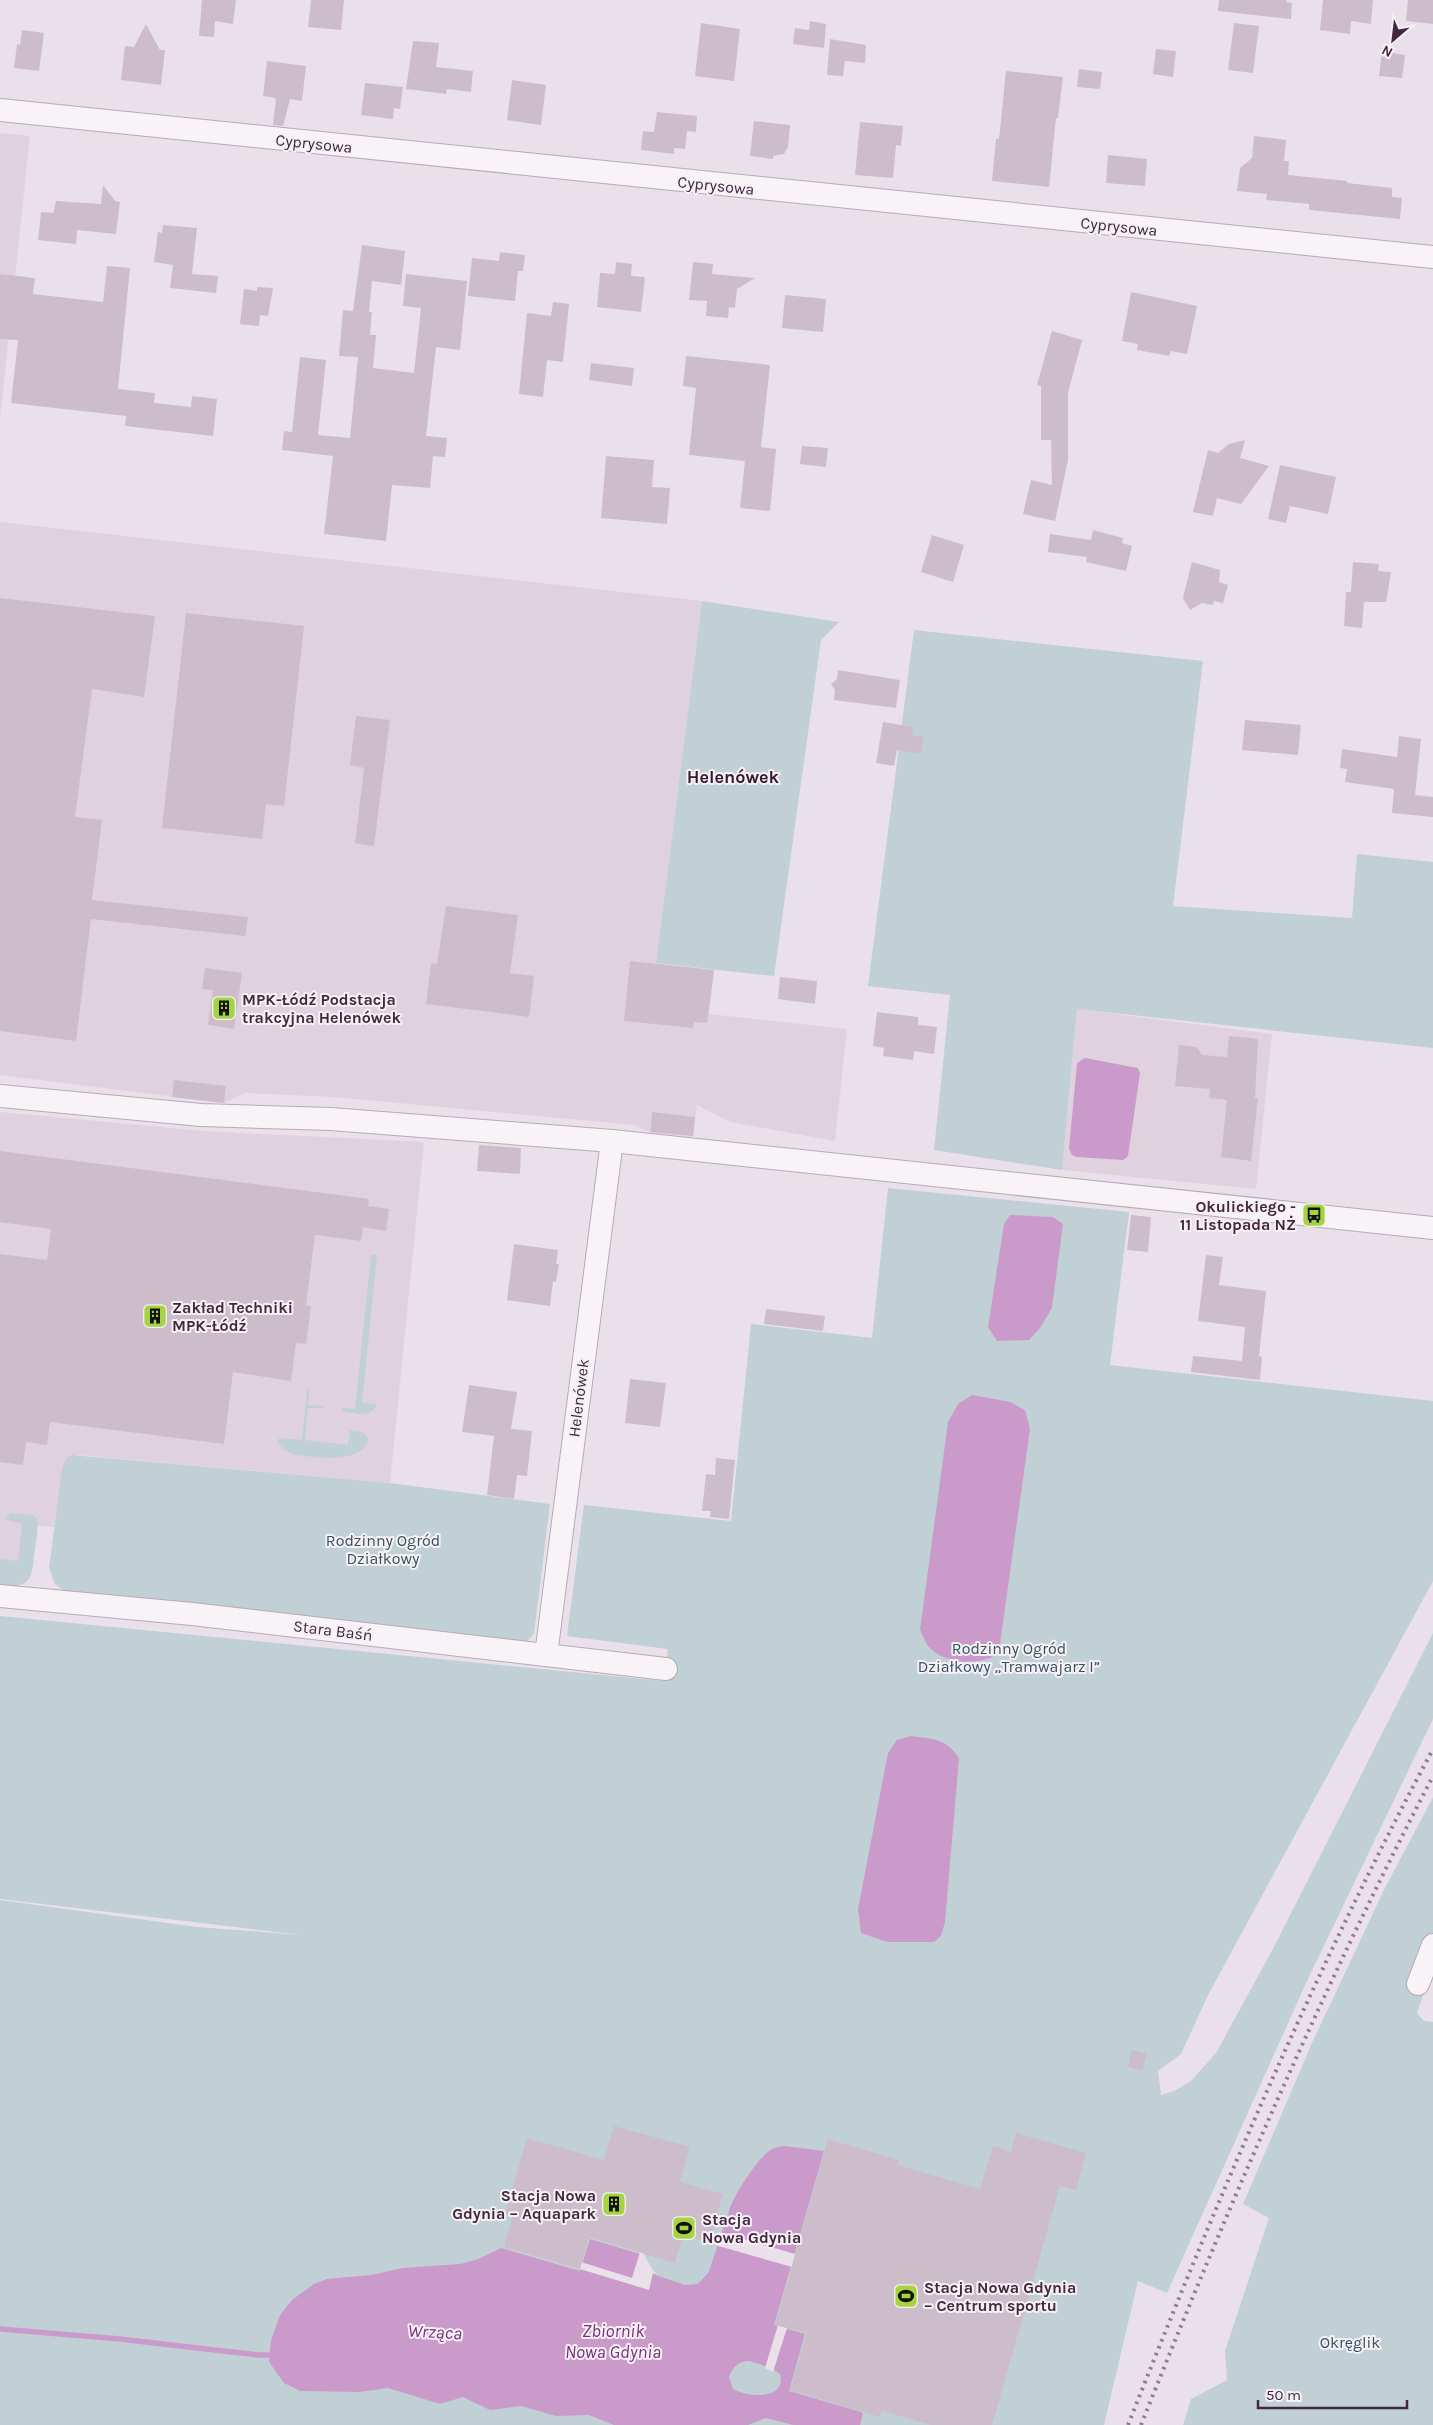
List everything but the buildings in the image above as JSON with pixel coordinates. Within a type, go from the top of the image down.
[{"type":"street","name":"Cyprysowa","points":[[0,110],[1433,257]]},
{"type":"street","points":[[0,1096],[201,1115],[323,1119],[612,1141],[1433,1228]]},
{"type":"street","name":"Helenówek","points":[[546,1655],[612,1141]]},
{"type":"street","name":"Stara Baśń","points":[[0,1596],[192,1614],[666,1669]]},
{"type":"street","points":[[1418,1984],[1433,1945]]},
{"type":"shaded area","points":[[0,133],[30,136],[0,419]]},
{"type":"shaded area","points":[[0,522],[702,601],[656,963],[714,970],[709,1014],[847,1029],[835,1141],[730,1122],[697,1105],[693,1137],[651,1133],[634,1125],[334,1097],[245,1093],[224,1103],[0,1075]]},
{"type":"shaded area","points":[[1077,1009],[1272,1034],[1256,1189],[1062,1170]]},
{"type":"shaded area","points":[[0,1112],[203,1131],[424,1142],[390,1483],[78,1455],[71,1529],[23,1524],[19,1563],[0,1560]]},
{"type":"green space","points":[[702,601],[839,622],[821,640],[774,976],[656,963]]},
{"type":"green space","points":[[914,630],[1203,661],[1173,906],[1352,918],[1357,854],[1433,862],[1433,1048],[1077,1009],[1062,1170],[934,1150],[950,995],[868,986]]},
{"type":"green space","name":"Rodzinny Ogród Działkowy „Tramwajarz I”","points":[[888,1188],[1129,1212],[1110,1365],[1433,1401],[1433,1581],[1208,1995],[1181,2054],[1158,2071],[1161,2095],[1174,2091],[1191,2081],[1216,2053],[1275,1945],[1433,1633],[1433,1719],[1307,1981],[1167,2293],[1138,2281],[1104,2425],[0,2425],[0,1900],[197,1927],[302,1935],[0,1899],[0,1616],[664,1681],[668,1649],[567,1636],[584,1505],[731,1521],[751,1324],[872,1338]]},
{"type":"green space","points":[[371,1255],[377,1255],[362,1403],[377,1404],[371,1412],[357,1414],[342,1411],[341,1408],[355,1409]]},
{"type":"green space","points":[[307,1389],[310,1389],[308,1405],[323,1406],[323,1408],[308,1408],[305,1440],[348,1445],[350,1430],[363,1432],[368,1438],[365,1447],[348,1456],[324,1458],[293,1454],[277,1443],[279,1438],[302,1440]]},
{"type":"green space","name":"Rodzinny Ogród Działkowy","points":[[71,1455],[390,1483],[550,1504],[534,1634],[526,1642],[66,1592],[55,1584],[49,1568],[62,1468],[67,1458]]},
{"type":"green space","points":[[11,1513],[32,1515],[37,1518],[38,1530],[33,1567],[29,1579],[25,1583],[0,1588],[0,1559],[18,1561],[22,1524],[4,1519]]},
{"type":"green space","name":"Okręglik","points":[[1433,1797],[1433,1967],[1417,2013],[1424,2021],[1433,2022],[1433,2425],[1183,2425],[1191,2399],[1227,2380],[1225,2351],[1269,2218],[1243,2204],[1312,2043],[1384,1890]]},
{"type":"water","points":[[1085,1058],[1138,1068],[1140,1073],[1128,1156],[1123,1160],[1077,1157],[1072,1155],[1069,1149],[1077,1063]]},
{"type":"water","points":[[1010,1215],[1053,1217],[1063,1224],[1052,1308],[1040,1328],[1029,1340],[997,1341],[988,1327],[1004,1224]]},
{"type":"water","points":[[972,1395],[1010,1402],[1025,1410],[1030,1429],[1000,1644],[991,1658],[967,1662],[950,1660],[935,1653],[920,1630],[948,1422],[958,1404]]},
{"type":"water","points":[[911,1736],[944,1743],[959,1758],[945,1922],[941,1936],[934,1942],[887,1942],[861,1933],[858,1909],[888,1753],[897,1740]]},
{"type":"water","name":"Zbiornik Nowa Gdynia","points":[[784,2146],[824,2151],[774,2325],[805,2334],[789,2391],[861,2412],[863,2414],[860,2425],[793,2425],[766,2418],[748,2425],[614,2425],[589,2415],[556,2416],[521,2406],[490,2410],[463,2397],[440,2404],[388,2388],[360,2392],[300,2391],[284,2383],[269,2362],[271,2340],[280,2315],[292,2300],[314,2284],[327,2279],[371,2275],[403,2268],[460,2264],[476,2260],[501,2248],[580,2271],[590,2239],[640,2254],[653,2274],[685,2285],[698,2284],[709,2272],[723,2228],[729,2223],[731,2204],[741,2187],[767,2153],[774,2148]],"holes":[[[750,2361],[773,2369],[780,2374],[781,2383],[772,2393],[755,2395],[733,2389],[729,2377],[732,2370],[740,2363]]]},
{"type":"pier","points":[[719,2232],[795,2254],[792,2267],[715,2245]]},
{"type":"pier","points":[[640,2252],[643,2253],[654,2272],[659,2274],[653,2273],[649,2290],[580,2269],[581,2262],[632,2278]]},
{"type":"pier","points":[[778,2325],[787,2328],[773,2372],[765,2368]]},
{"type":"waterway","name":"Wrząca","points":[[0,2329],[120,2339],[258,2355],[276,2355]]},
{"type":"railway","points":[[1128,2425],[1162,2339],[1271,2082],[1349,1914],[1433,1749]]},
{"type":"railway","points":[[1141,2425],[1208,2260],[1315,2016],[1392,1855],[1433,1776]]},
{"type":"place","name":"MPK-Łódź Podstacja trakcyjna Helenówek","points":[[224,1008]]},
{"type":"place","name":"Okulickiego - 11 Listopada NŻ","points":[[1314,1215]]},
{"type":"place","name":"Zakład Techniki MPK-Łódź","points":[[155,1316]]},
{"type":"place","name":"Stacja Nowa Gdynia – Aquapark","points":[[614,2204]]},
{"type":"place","name":"Stacja Nowa Gdynia","points":[[684,2228]]},
{"type":"place","name":"Stacja Nowa Gdynia – Centrum sportu","points":[[906,2296]]},
{"type":"district","name":"Helenówek","points":[[733,777]]}]
